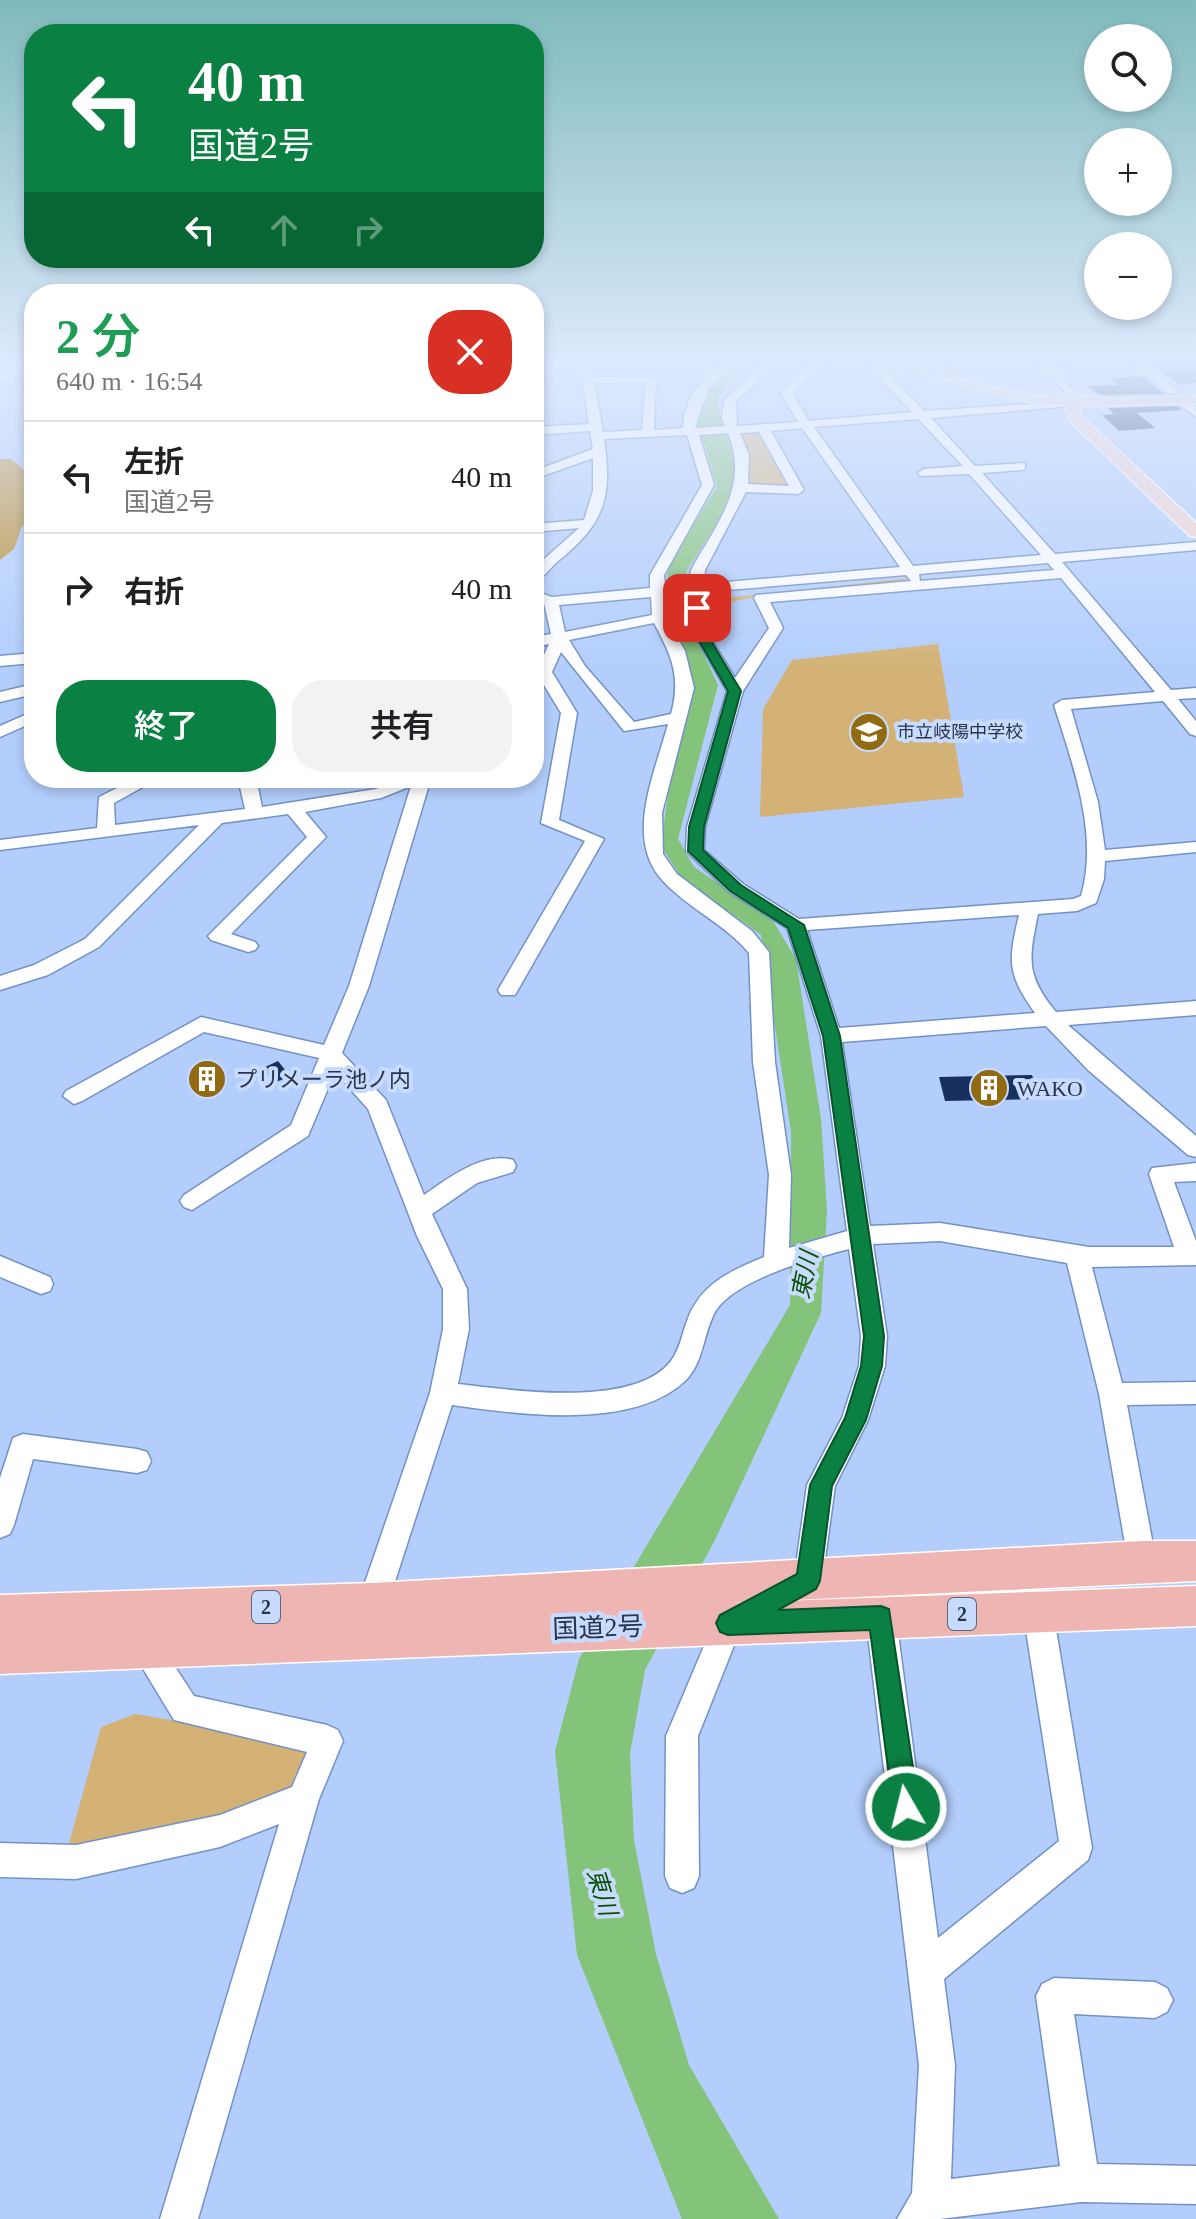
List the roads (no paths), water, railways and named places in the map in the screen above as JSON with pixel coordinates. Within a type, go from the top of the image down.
[{"type":"highway","name":"2","points":[[733,1604],[808,1581],[1142,1561],[1196,1561]]},
{"type":"highway","name":"国道2号","points":[[0,1616],[373,1603],[528,1612]]},
{"type":"highway","name":"国道2号","points":[[0,1653],[146,1649],[528,1612],[733,1604],[881,1618],[1196,1606]]},
{"type":"main road","points":[[1122,463],[1196,532]]},
{"type":"street","points":[[544,471],[568,463]]},
{"type":"street","points":[[544,566],[572,547],[590,523],[596,507],[599,463]]},
{"type":"street","points":[[703,463],[708,485],[657,575],[659,618],[677,651],[686,688],[653,813],[654,854],[670,878],[745,935],[759,952],[764,1062],[780,1175],[776,1264]]},
{"type":"street","points":[[735,691],[698,629],[696,588],[698,570],[742,488],[743,463]]},
{"type":"street","points":[[742,488],[798,490],[783,463]]},
{"type":"street","points":[[833,463],[920,585]]},
{"type":"street","points":[[966,463],[1065,573],[1196,731]]},
{"type":"street","points":[[924,473],[1021,466]]},
{"type":"street","points":[[544,527],[590,523]]},
{"type":"street","points":[[544,599],[551,601],[1196,546]]},
{"type":"street","points":[[1065,573],[761,598],[776,628],[735,691],[696,827],[695,851],[736,888],[796,925],[1077,905],[1089,899],[1094,857],[1089,790],[1062,705],[1196,693]]},
{"type":"street","points":[[551,601],[551,617],[559,639],[630,728],[678,717]]},
{"type":"street","points":[[544,641],[659,618]]},
{"type":"street","points":[[508,990],[595,839],[550,823],[569,713],[544,672],[559,639]]},
{"type":"street","points":[[0,661],[24,659]]},
{"type":"street","points":[[0,697],[24,691]]},
{"type":"street","points":[[0,732],[24,721]]},
{"type":"street","points":[[106,833],[105,801],[130,788]]},
{"type":"street","points":[[249,788],[255,814]]},
{"type":"street","points":[[0,845],[293,809],[381,793],[392,788]]},
{"type":"street","points":[[192,1201],[300,1130],[359,986],[419,788]]},
{"type":"street","points":[[248,946],[218,936],[317,837],[293,809]]},
{"type":"street","points":[[0,983],[41,970],[92,943],[217,818]]},
{"type":"street","points":[[1094,857],[1196,847]]},
{"type":"street","points":[[1030,908],[1019,967],[1028,991],[1047,1019],[1196,1149]]},
{"type":"street","points":[[796,925],[831,1036],[874,1336],[872,1366],[855,1420],[821,1485],[808,1581]]},
{"type":"street","points":[[831,1036],[1196,1008]]},
{"type":"street","points":[[74,1096],[201,1024],[331,1054],[378,1106],[455,1289],[456,1329],[443,1393],[373,1603]]},
{"type":"street","points":[[420,1210],[469,1176],[505,1166]]},
{"type":"street","points":[[443,1393],[535,1404],[638,1397],[676,1375],[706,1304],[730,1283],[860,1236],[917,1231],[1021,1243],[1077,1256],[1192,1255],[1160,1174],[1196,1172]]},
{"type":"street","points":[[1077,1256],[1112,1394],[1142,1561]]},
{"type":"street","points":[[0,1266],[41,1284]]},
{"type":"street","points":[[1112,1394],[1196,1393]]},
{"type":"street","points":[[0,1525],[23,1446],[137,1461]]},
{"type":"street","points":[[682,1876],[682,1736],[733,1604]]},
{"type":"street","points":[[928,1969],[1076,1848],[1038,1611]]},
{"type":"street","points":[[881,1618],[928,1969],[937,2065],[924,2210],[1081,2183],[1196,2185]]},
{"type":"street","points":[[146,1649],[185,1709],[327,1741],[303,1799],[179,2219]]},
{"type":"street","points":[[0,1860],[76,1862],[220,1831],[303,1799]]},
{"type":"street","points":[[1081,2183],[1054,1996],[1155,2000]]},
{"type":"water","name":"東川","points":[[710,463],[734,463],[737,491],[686,572],[692,628],[718,685],[678,839],[694,867],[773,921],[796,959],[821,1119],[827,1210],[821,1313],[715,1540],[645,1670],[630,1754],[634,1840],[656,1954],[689,2065],[779,2219],[682,2219],[577,1955],[555,1751],[579,1659],[790,1305],[791,1132],[761,935],[681,877],[661,846],[673,757],[693,685],[669,610],[667,567],[717,487]]},
{"type":"place","name":"市立岐陽中学校","points":[[869,732]]},
{"type":"place","name":"プリメーラ池ノ内","points":[[207,1079]]},
{"type":"place","name":"WAKO","points":[[989,1088]]}]
